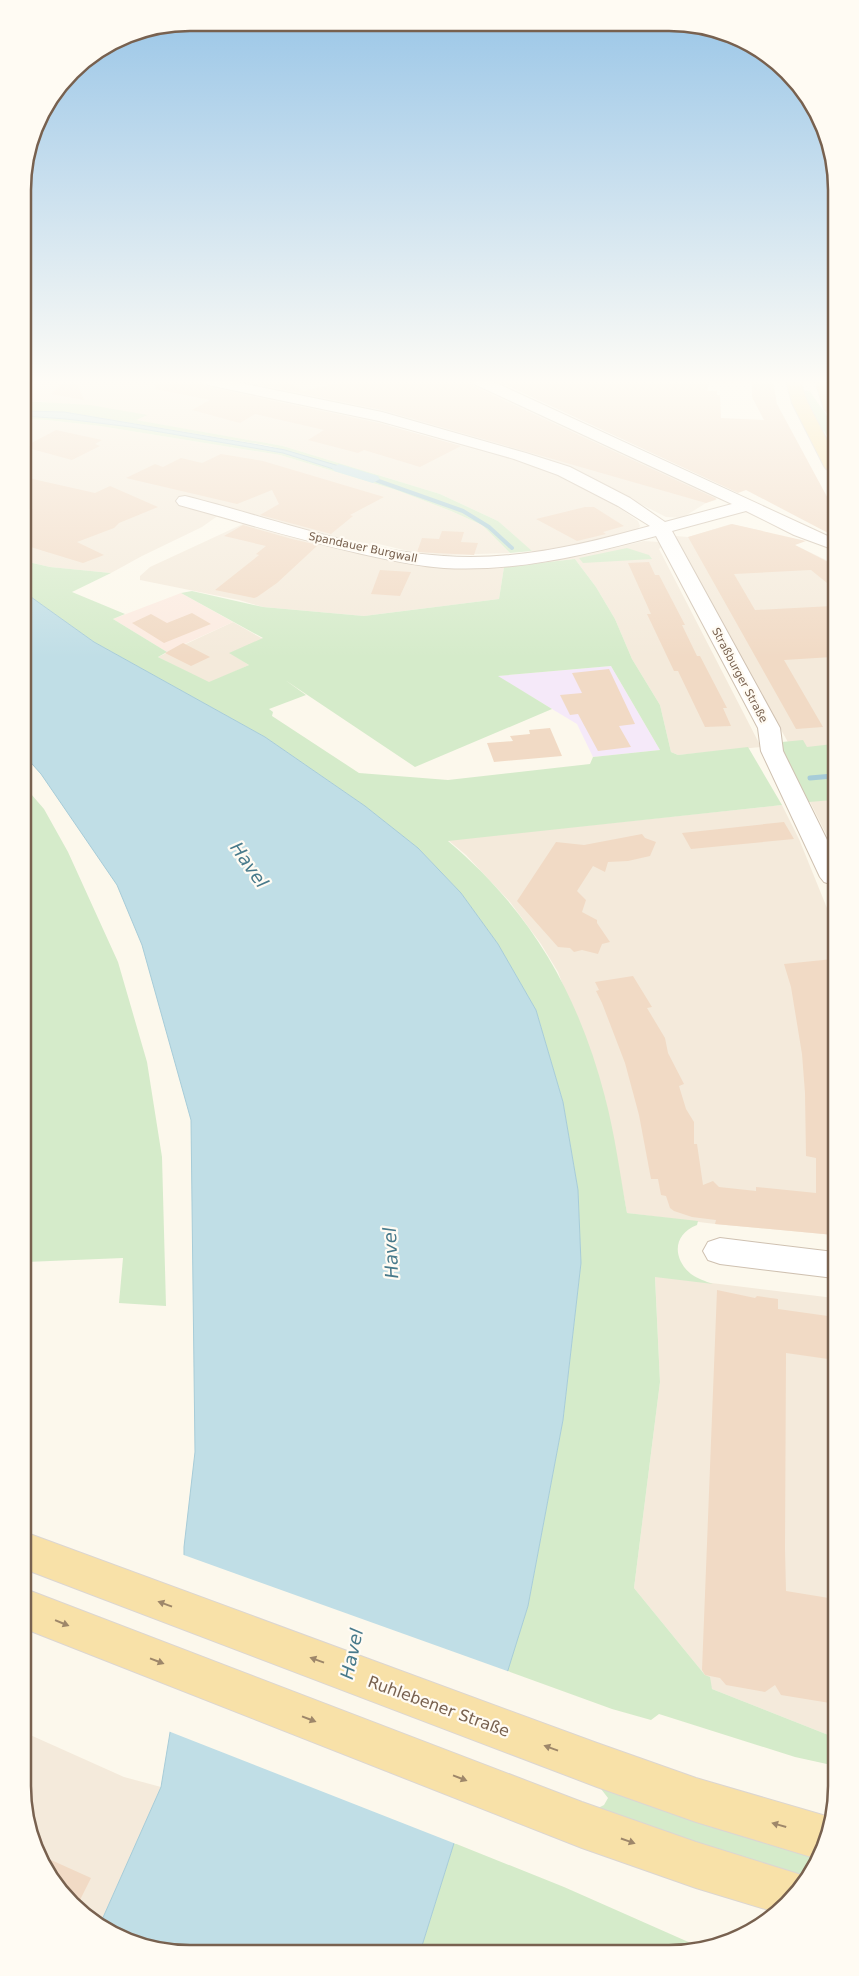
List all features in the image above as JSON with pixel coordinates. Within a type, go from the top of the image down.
[{"type":"main road","name":"Ruhlebener Straße","points":[[31,1553],[597,1765],[696,1800],[819,1837]]},
{"type":"main road","points":[[31,1611],[582,1825],[696,1865],[786,1892]]},
{"type":"street","points":[[569,473],[595,486],[657,523],[662,530]]},
{"type":"street","points":[[681,473],[800,531],[828,541]]},
{"type":"street","name":"Spandauer Burgwall","points":[[185,501],[333,542],[402,557],[444,562],[488,562],[538,558],[610,544],[748,505]]},
{"type":"street","name":"Straßburger Straße","points":[[662,530],[769,728],[772,751],[828,866]]},
{"type":"street","points":[[720,1251],[827,1264]]},
{"type":"shaded area","points":[[32,473],[340,473],[396,490],[482,525],[510,553],[446,555],[408,551],[379,544],[373,546],[226,510],[202,527],[111,573],[50,567],[32,563]]},
{"type":"shaded area","points":[[372,473],[556,473],[604,497],[638,521],[640,526],[636,531],[624,535],[536,555],[498,521],[440,494]]},
{"type":"shaded area","points":[[578,473],[669,473],[715,494],[716,500],[706,503],[682,518],[666,517]]},
{"type":"shaded area","points":[[245,523],[383,557],[530,563],[586,555],[644,541],[659,542],[662,546],[659,549],[761,747],[678,755],[671,752],[660,705],[632,659],[615,619],[596,587],[575,559],[504,567],[499,599],[364,616],[263,607],[239,600],[140,580],[140,576],[150,567]]},
{"type":"shaded area","points":[[731,524],[770,533],[828,562],[828,837],[804,790],[795,755],[676,539],[676,536],[688,537]]},
{"type":"shaded area","points":[[181,593],[233,622],[167,652],[113,619]]},
{"type":"shaded area","points":[[233,622],[263,639],[230,653],[249,665],[209,683],[158,657]]},
{"type":"shaded area","points":[[611,666],[660,750],[593,757],[577,724],[497,676]]},
{"type":"shaded area","points":[[782,805],[799,839],[828,910],[827,1234],[715,1224],[627,1213],[605,1098],[558,972],[541,944],[510,902],[466,855],[448,840]]},
{"type":"shaded area","points":[[655,1276],[827,1297],[827,1734],[712,1689],[705,1675],[634,1588],[660,1382]]},
{"type":"shaded area","points":[[31,1735],[124,1777],[161,1787],[103,1918],[78,1898],[64,1882],[43,1846],[33,1806]]},
{"type":"green space","points":[[340,473],[367,480],[366,474],[363,473],[372,473],[440,494],[498,521],[532,551],[510,553],[482,525],[396,490]]},
{"type":"green space","points":[[627,548],[649,555],[652,559],[583,563],[579,558]]},
{"type":"green space","points":[[575,559],[596,587],[615,619],[632,659],[660,705],[671,752],[678,755],[748,747],[782,805],[448,841],[504,896],[527,925],[548,956],[565,989],[581,1023],[605,1097],[615,1140],[627,1213],[698,1221],[697,1225],[683,1234],[678,1247],[678,1254],[685,1268],[691,1274],[713,1284],[655,1277],[660,1382],[634,1588],[705,1675],[710,1677],[712,1689],[827,1734],[827,1764],[795,1757],[659,1714],[651,1720],[612,1709],[507,1671],[528,1606],[563,1420],[581,1263],[578,1190],[563,1102],[536,1010],[498,944],[461,893],[418,848],[365,806],[265,737],[94,642],[32,598],[32,563],[50,567],[111,573],[72,592],[125,614],[113,619],[167,652],[158,657],[209,682],[249,665],[229,653],[263,638],[181,593],[192,591],[263,607],[364,616],[499,599],[504,567]],"holes":[[[611,666],[660,750],[593,757],[590,764],[448,780],[359,773],[272,716],[273,712],[269,709],[306,695],[285,680],[415,767],[552,709],[498,676]]]},
{"type":"green space","points":[[803,740],[807,747],[828,745],[828,800],[809,802],[803,800],[779,754],[782,742]]},
{"type":"green space","points":[[32,795],[44,809],[68,852],[118,962],[147,1062],[162,1157],[166,1306],[119,1303],[123,1258],[31,1262]]},
{"type":"green space","points":[[598,1785],[811,1855],[797,1878],[594,1810],[604,1805],[608,1798]]},
{"type":"green space","points":[[454,1843],[564,1887],[690,1943],[668,1945],[422,1945]]},
{"type":"water","points":[[347,473],[366,474],[368,480]]},
{"type":"water","name":"Havel","points":[[32,598],[94,642],[265,737],[365,806],[418,848],[461,893],[498,944],[536,1010],[563,1102],[578,1190],[581,1263],[563,1420],[528,1606],[422,1945],[191,1945],[159,1942],[139,1936],[103,1918],[161,1787],[184,1648],[184,1547],[195,1452],[191,1120],[142,945],[117,885],[41,774],[32,763]]},
{"type":"pier","points":[[181,1554],[510,1672],[456,1844],[168,1731],[182,1647]]},
{"type":"building","points":[[136,473],[304,473],[384,497],[350,515],[353,516],[331,534],[260,515],[279,504],[272,490],[237,504],[126,478]]},
{"type":"building","points":[[602,473],[661,473],[717,499],[706,503]]},
{"type":"building","points":[[695,473],[814,473],[828,498],[828,533],[746,490],[738,493]]},
{"type":"building","points":[[32,479],[95,493],[110,486],[158,507],[119,523],[114,528],[77,542],[104,555],[83,563],[32,547]]},
{"type":"building","points":[[585,507],[594,507],[624,526],[603,532],[606,534],[577,541],[536,519]]},
{"type":"building","points":[[732,524],[806,541],[795,545],[828,562],[828,584],[811,570],[734,574],[755,610],[828,606],[828,657],[784,660],[823,727],[796,729],[688,537]]},
{"type":"building","points":[[243,525],[318,545],[277,583],[257,597],[215,590],[259,555],[256,554],[266,546],[224,536]]},
{"type":"building","points":[[442,531],[464,532],[461,542],[478,543],[474,555],[417,552],[422,538],[439,539]]},
{"type":"building","points":[[649,562],[655,575],[659,575],[685,625],[682,625],[697,656],[700,656],[727,708],[723,708],[731,726],[705,727],[678,671],[674,671],[647,614],[651,614],[628,563]]},
{"type":"building","points":[[380,570],[411,572],[400,596],[371,594]]},
{"type":"building","points":[[192,613],[211,624],[164,643],[132,623],[151,614],[167,623]]},
{"type":"building","points":[[183,643],[210,657],[191,666],[165,653]]},
{"type":"building","points":[[609,669],[635,724],[619,726],[631,747],[598,751],[578,714],[570,715],[560,695],[582,693],[572,673]]},
{"type":"building","points":[[550,728],[562,756],[494,762],[487,743],[513,741],[510,736],[530,734],[529,730]]},
{"type":"building","points":[[784,822],[794,839],[691,849],[682,833]]},
{"type":"building","points":[[642,834],[645,838],[656,842],[650,856],[628,861],[608,862],[605,872],[593,866],[577,891],[586,900],[582,912],[597,920],[597,923],[610,942],[602,944],[598,954],[582,950],[574,952],[570,948],[558,947],[517,901],[556,842],[584,845]]},
{"type":"building","points":[[828,960],[827,1234],[715,1224],[716,1220],[692,1217],[670,1208],[666,1196],[661,1195],[658,1179],[651,1179],[639,1115],[625,1063],[596,991],[599,990],[595,982],[633,976],[652,1007],[647,1008],[665,1038],[668,1053],[684,1084],[679,1086],[686,1109],[694,1122],[694,1144],[697,1144],[703,1185],[713,1181],[719,1187],[756,1191],[756,1187],[816,1193],[816,1158],[806,1156],[802,1054],[791,987],[784,964]]},
{"type":"building","points":[[717,1290],[755,1298],[757,1296],[778,1299],[778,1309],[827,1316],[827,1359],[786,1353],[785,1549],[786,1591],[827,1598],[827,1703],[781,1695],[775,1685],[765,1692],[726,1685],[720,1678],[705,1675],[702,1670]]},
{"type":"building","points":[[50,1860],[91,1878],[80,1900],[64,1882]]},
{"type":"waterway","points":[[355,473],[373,479]]},
{"type":"waterway","points":[[373,479],[463,511],[489,527],[512,548]]},
{"type":"waterway","points":[[810,778],[828,776]]}]
